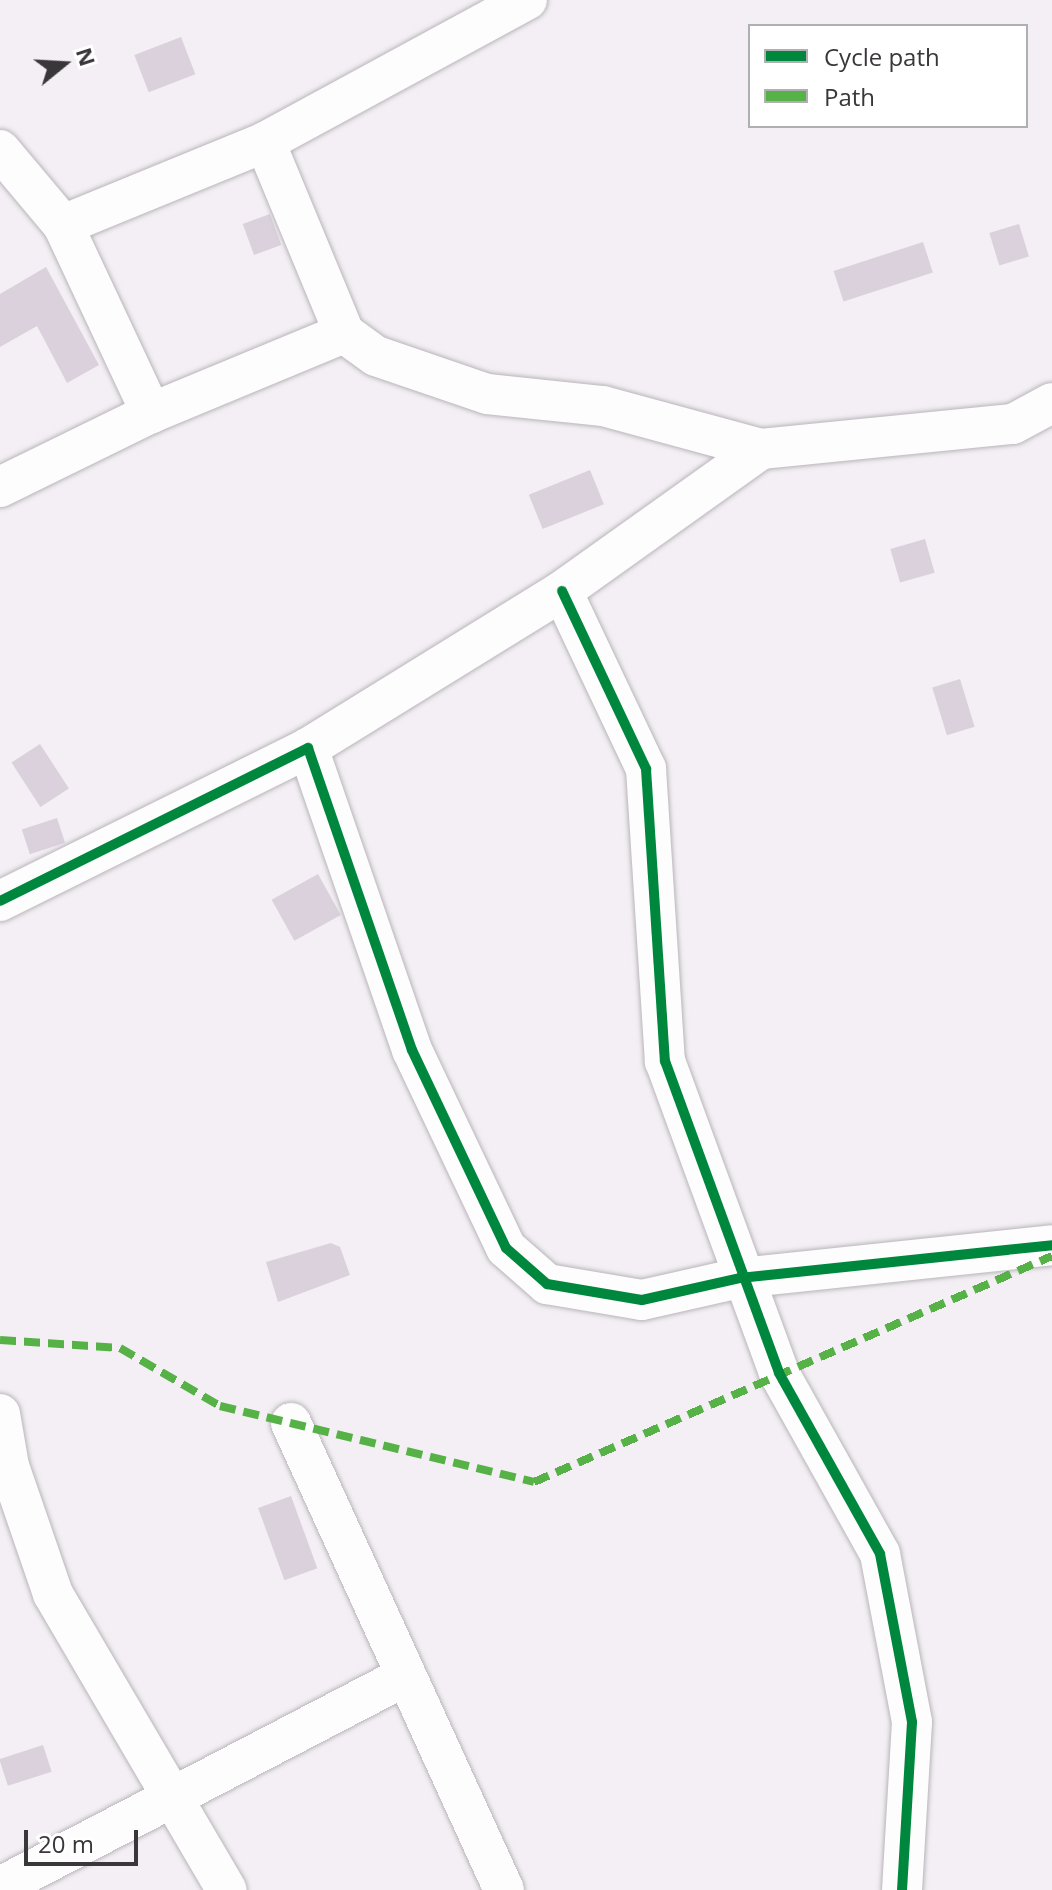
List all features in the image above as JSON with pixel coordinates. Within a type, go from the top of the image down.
[{"type":"street","points":[[63,225],[265,142],[527,0]]},
{"type":"street","points":[[265,142],[344,333],[376,356],[487,394],[603,406],[761,449],[999,426],[1052,403]]},
{"type":"street","points":[[0,150],[63,225],[151,413]]},
{"type":"street","points":[[0,487],[151,413],[344,333]]},
{"type":"street","points":[[0,901],[308,748],[562,591],[761,449]]},
{"type":"street","points":[[562,591],[646,769],[665,1061],[740,1278],[779,1373],[880,1554],[912,1722],[902,1890]]},
{"type":"street","points":[[308,748],[412,1050],[506,1248],[547,1284],[642,1300],[740,1278],[1052,1245]]},
{"type":"street","points":[[0,1414],[9,1466],[53,1594],[227,1890]]},
{"type":"street","points":[[291,1423],[504,1890]]},
{"type":"street","points":[[0,1887],[405,1676]]},
{"type":"building","points":[[181,37],[195,74],[149,92],[134,55]]},
{"type":"building","points":[[270,214],[281,245],[254,255],[243,224]]},
{"type":"building","points":[[1019,224],[1029,257],[999,266],[989,233]]},
{"type":"building","points":[[923,242],[933,272],[843,301],[834,271]]},
{"type":"building","points":[[46,267],[99,365],[67,383],[37,326],[0,347],[0,294]]},
{"type":"building","points":[[590,470],[604,504],[543,529],[529,495]]},
{"type":"building","points":[[925,539],[935,573],[900,583],[890,549]]},
{"type":"building","points":[[960,679],[975,727],[947,735],[932,687]]},
{"type":"building","points":[[40,744],[69,788],[40,807],[11,763]]},
{"type":"building","points":[[57,818],[65,843],[30,854],[22,829]]},
{"type":"building","points":[[318,874],[341,915],[294,941],[272,900]]},
{"type":"building","points":[[331,1243],[340,1247],[350,1275],[278,1302],[266,1262]]},
{"type":"building","points":[[291,1496],[317,1568],[284,1580],[258,1508]]},
{"type":"building","points":[[43,1745],[52,1772],[8,1786],[0,1759]]},
{"type":"marked path","points":[[0,1340],[120,1348],[220,1406],[534,1482],[1052,1256]]},
{"type":"cycle path","points":[[562,591],[646,769],[665,1061],[779,1373],[880,1554],[912,1722],[902,1890]]},
{"type":"cycle path","points":[[0,901],[308,748],[412,1050],[506,1248],[547,1284],[642,1300],[740,1278],[1052,1245]]}]
